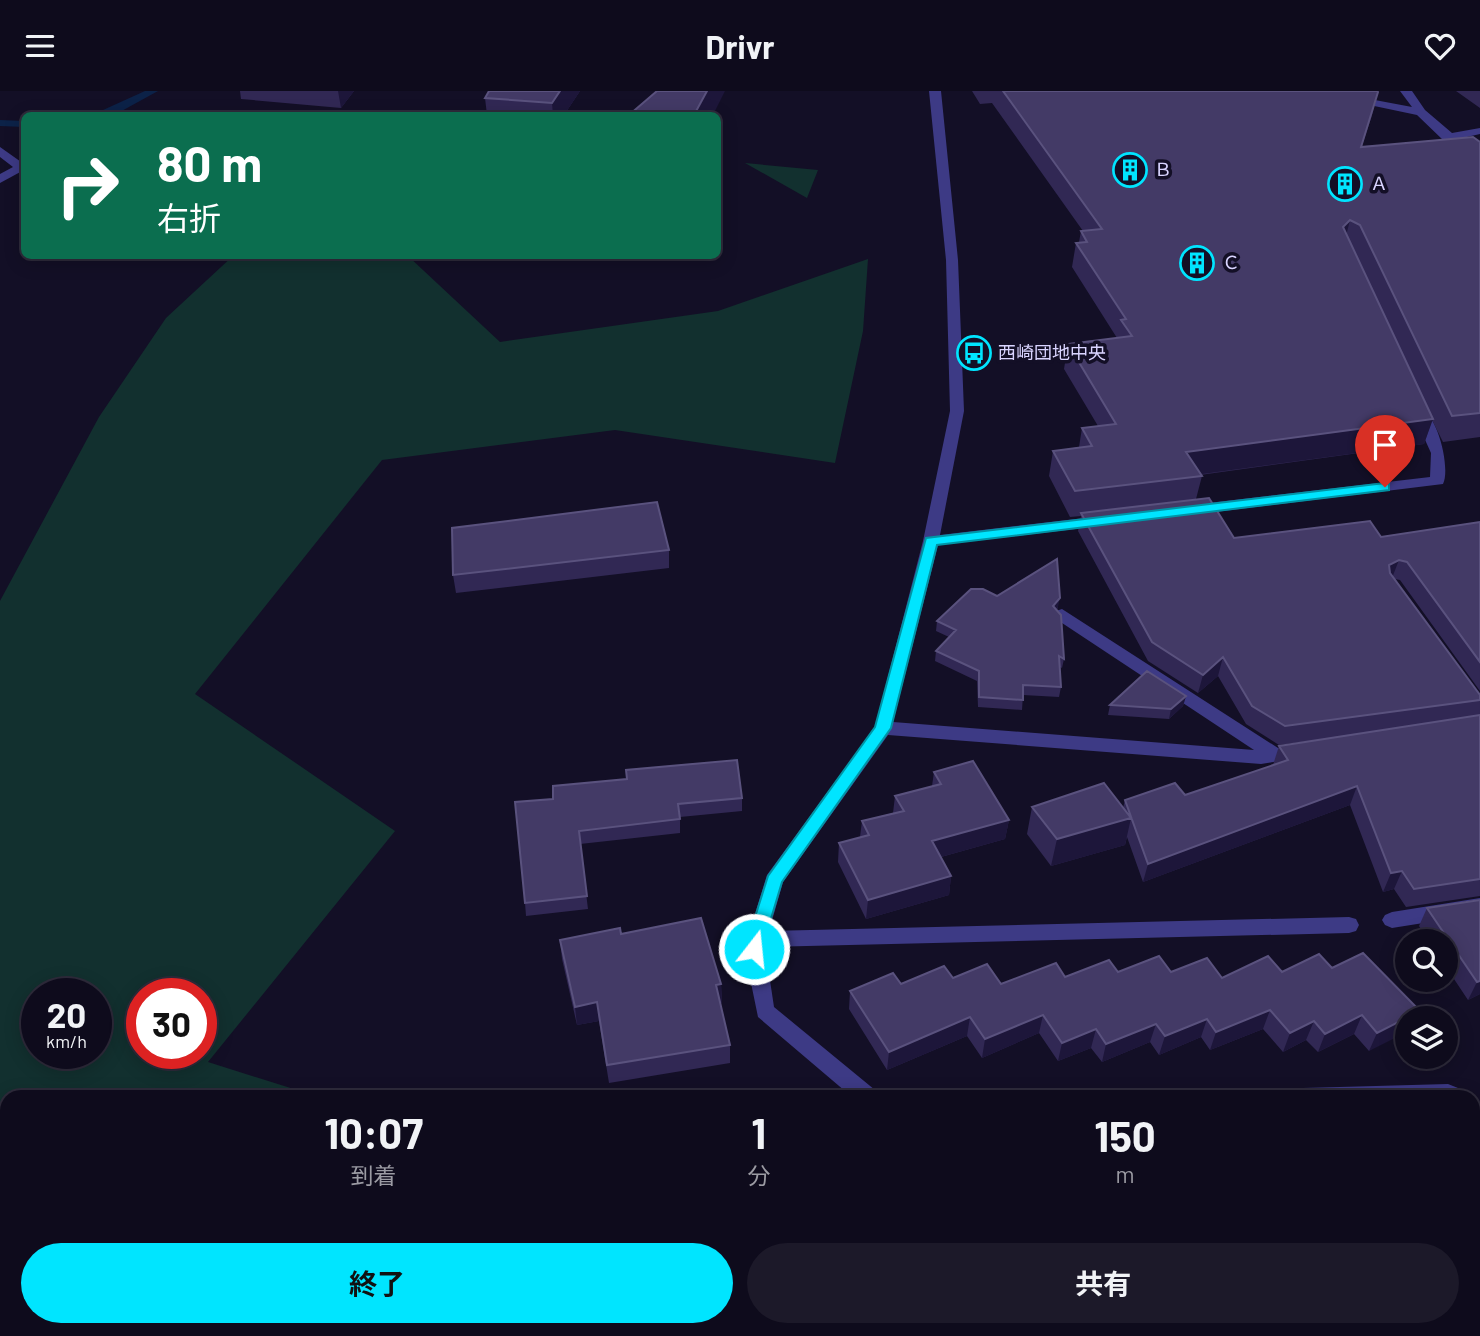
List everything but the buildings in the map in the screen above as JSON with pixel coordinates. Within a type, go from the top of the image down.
[{"type":"street","points":[[859,1090],[765,1011],[754,949],[774,880],[883,728],[931,541],[957,411],[952,260],[935,91]]},
{"type":"street","points":[[1309,91],[1421,113]]},
{"type":"street","points":[[1374,91],[1384,104]]},
{"type":"street","points":[[1406,91],[1421,113],[1480,165]]},
{"type":"street","points":[[1447,138],[1480,131]]},
{"type":"street","points":[[0,151],[21,167],[0,179]]},
{"type":"street","points":[[1177,512],[1438,481],[1438,453],[1414,402]]},
{"type":"street","points":[[931,541],[1123,518]]},
{"type":"street","points":[[1062,615],[1275,755]]},
{"type":"street","points":[[883,728],[1248,757],[1316,750]]},
{"type":"street","points":[[1392,920],[1480,907]]},
{"type":"street","points":[[756,939],[1349,925]]},
{"type":"green space","points":[[745,163],[818,170],[807,198]]},
{"type":"green space","points":[[230,259],[411,259],[500,342],[718,311],[868,259],[863,331],[835,463],[615,430],[382,460],[195,694],[395,831],[217,1051],[217,978],[126,978],[126,1069],[217,1069],[217,1065],[297,1090],[0,1090],[0,601],[99,417],[166,318]]},
{"type":"waterway","points":[[110,112],[153,91]]},
{"type":"waterway","points":[[0,123],[21,124]]},
{"type":"place","name":"Ｂ","points":[[1130,170]]},
{"type":"place","name":"Ａ","points":[[1345,184]]},
{"type":"place","name":"Ｃ","points":[[1197,263]]},
{"type":"place","name":"西崎団地中央","points":[[974,353]]},
{"type":"route","points":[[754,949],[774,880],[883,728],[931,541],[1385,487]]}]
